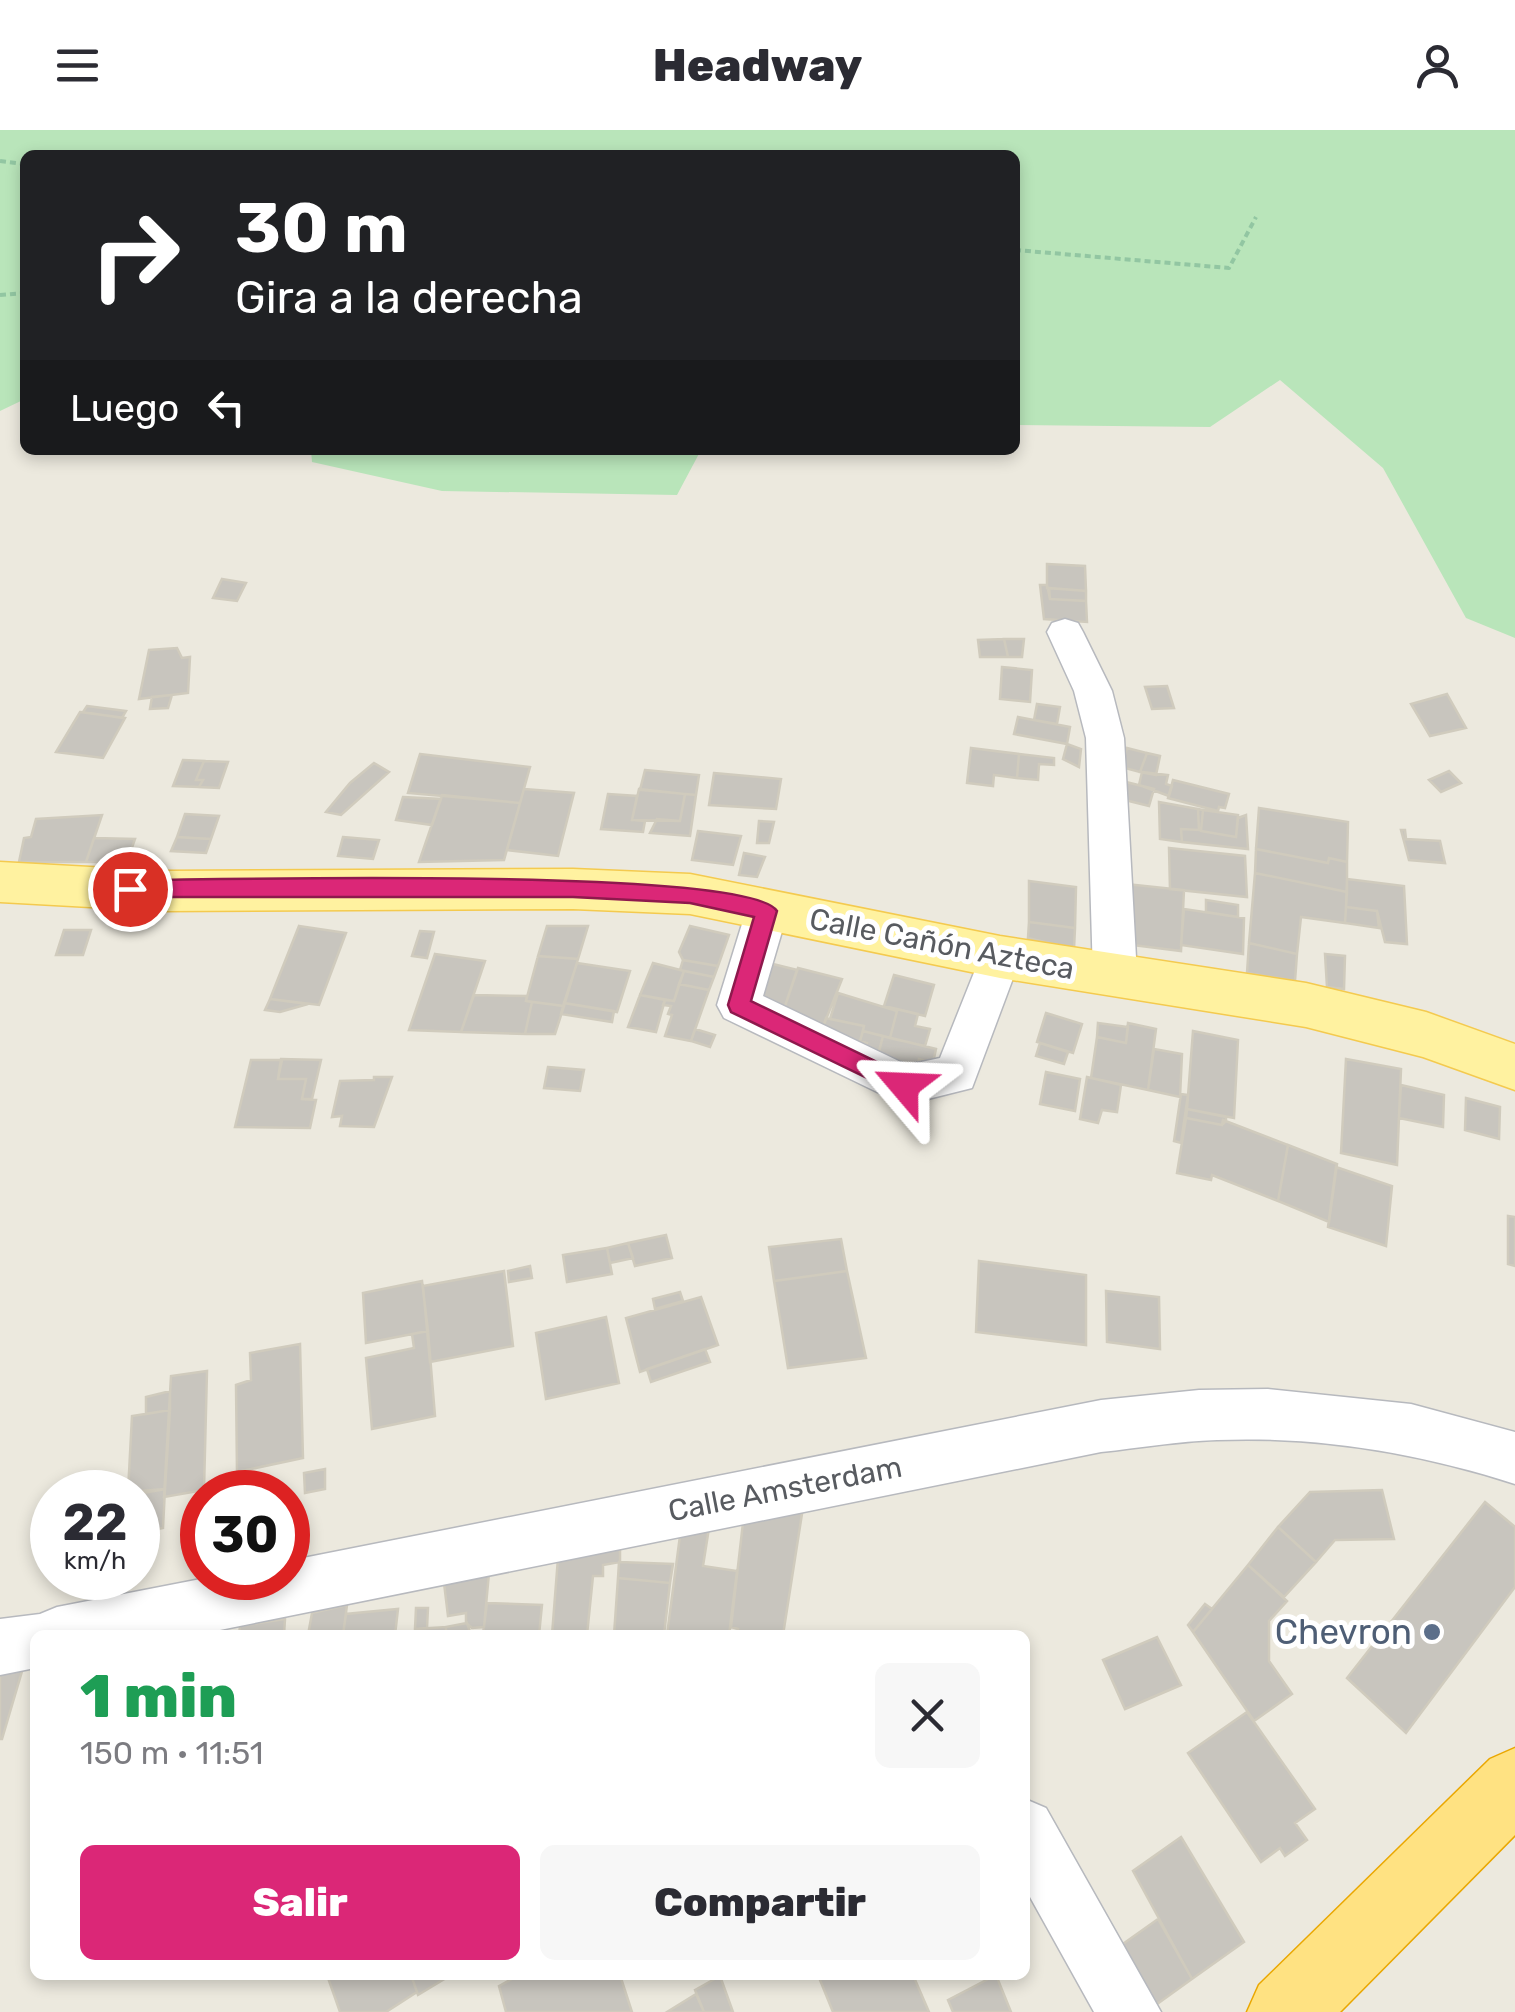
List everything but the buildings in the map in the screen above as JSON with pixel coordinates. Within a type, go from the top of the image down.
[{"type":"highway","points":[[1286,2012],[1515,1784]]},
{"type":"main road","name":"Calle Cañón Azteca","points":[[0,882],[162,890],[573,889],[690,894],[1000,957],[1306,1005],[1426,1035],[1515,1067]]},
{"type":"street","points":[[1066,632],[1093,691],[1105,738],[1115,976]]},
{"type":"street","points":[[767,911],[739,1005],[904,1086],[956,1074],[1000,957]]},
{"type":"street","name":"Calle Amsterdam","points":[[83,1630],[1100,1426],[1230,1414],[1362,1421],[1442,1436],[1515,1458]]},
{"type":"street","points":[[0,1647],[30,1641]]},
{"type":"street","points":[[1030,1838],[1128,2012]]},
{"type":"path","points":[[1020,250],[1230,268],[1256,216]]},
{"type":"green space","points":[[0,130],[1515,130],[1515,638],[1466,618],[1383,468],[1280,380],[1210,427],[1020,425],[1020,150],[20,150],[20,401],[0,411]]},
{"type":"green space","points":[[311,455],[698,455],[677,495],[442,491],[312,462]]},
{"type":"place","name":"Chevron","points":[[1432,1632]]},
{"type":"route","points":[[130,889],[573,889],[690,894],[767,911],[739,1005],[904,1086]]}]
